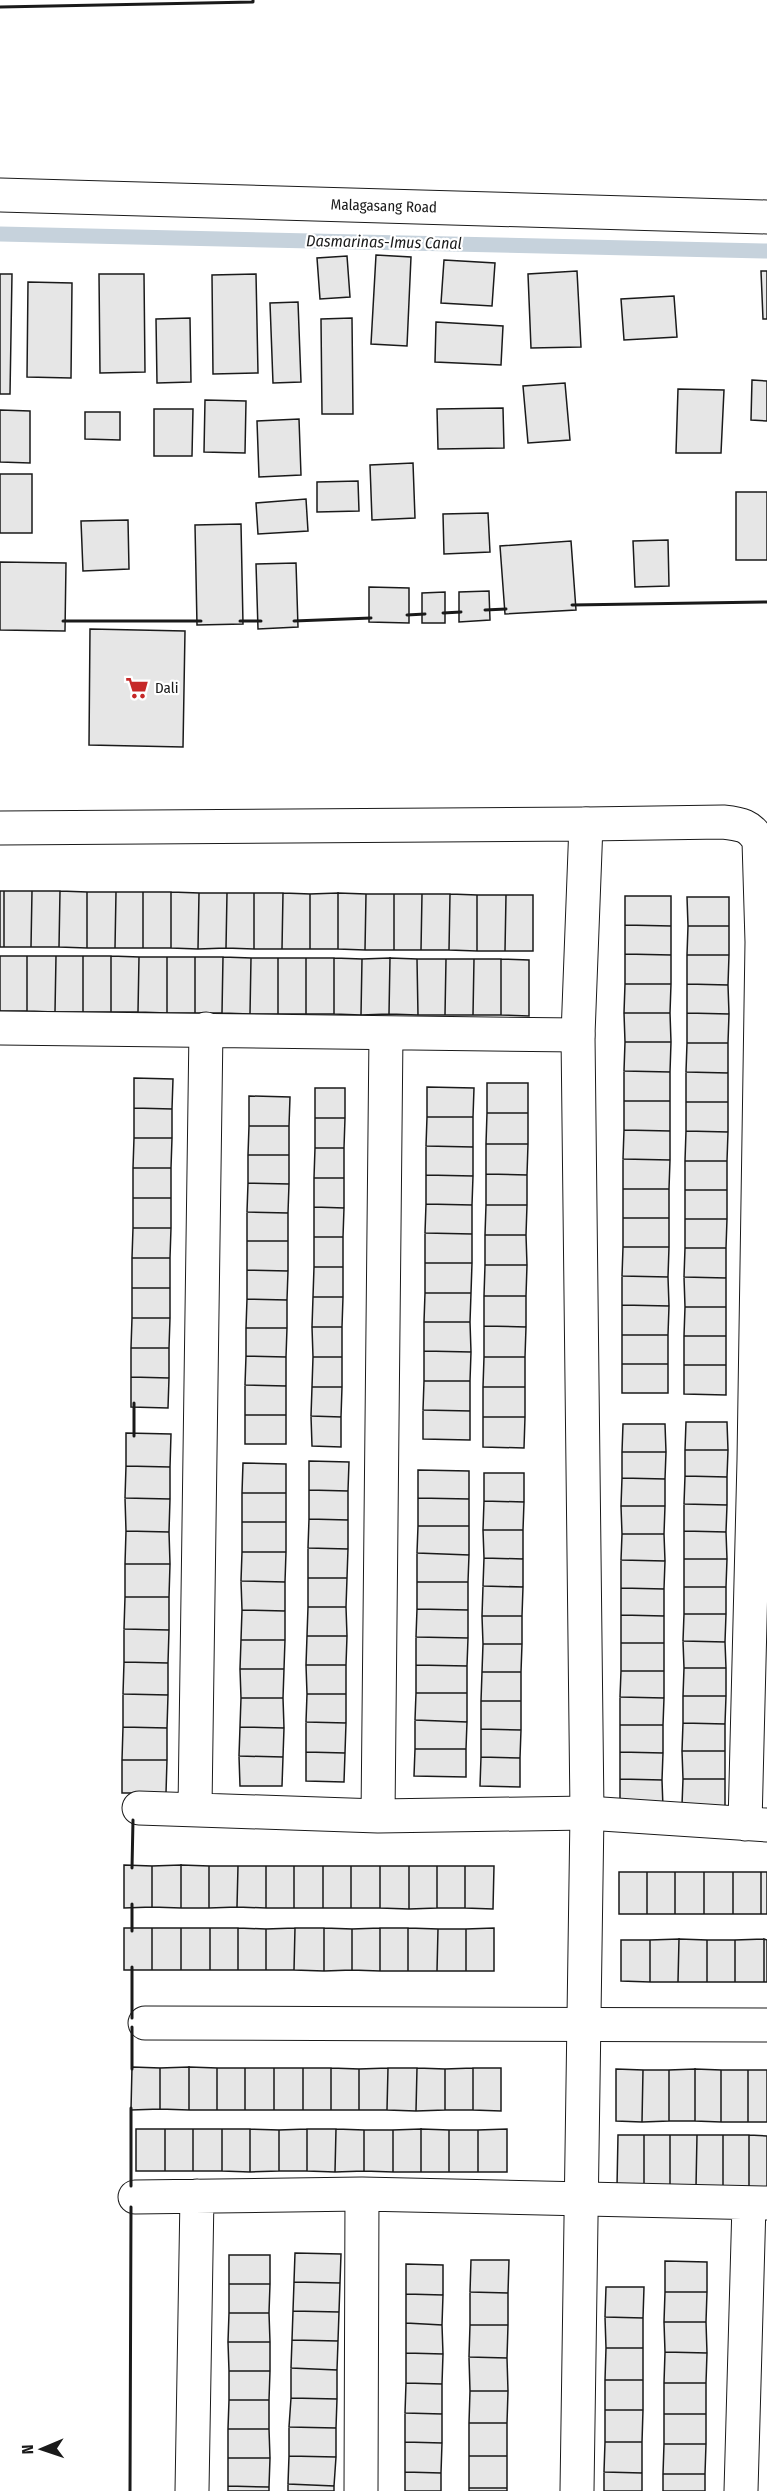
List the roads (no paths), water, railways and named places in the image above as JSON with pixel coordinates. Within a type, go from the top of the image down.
[{"type":"street","name":"Malagasang Road","points":[[0,195],[767,217]]},
{"type":"street","points":[[0,828],[723,822],[741,824],[752,829],[759,841],[764,942],[764,1105],[756,1825],[587,1814],[378,1816],[195,1808],[139,1808]]},
{"type":"street","points":[[577,2491],[587,1814],[578,1035],[586,824]]},
{"type":"street","points":[[0,1028],[578,1035]]},
{"type":"street","points":[[195,1808],[206,1029]]},
{"type":"street","points":[[378,1816],[386,1033]]},
{"type":"street","points":[[145,2023],[767,2025]]},
{"type":"street","points":[[360,2491],[362,2194]]},
{"type":"street","points":[[135,2197],[362,2194],[758,2204],[755,2380],[741,2491]]},
{"type":"street","points":[[192,2491],[197,2196]]},
{"type":"waterway","name":"Dasmarinas-Imus Canal","points":[[0,234],[767,251]]},
{"type":"place","name":"Dali","points":[[137,688]]}]
